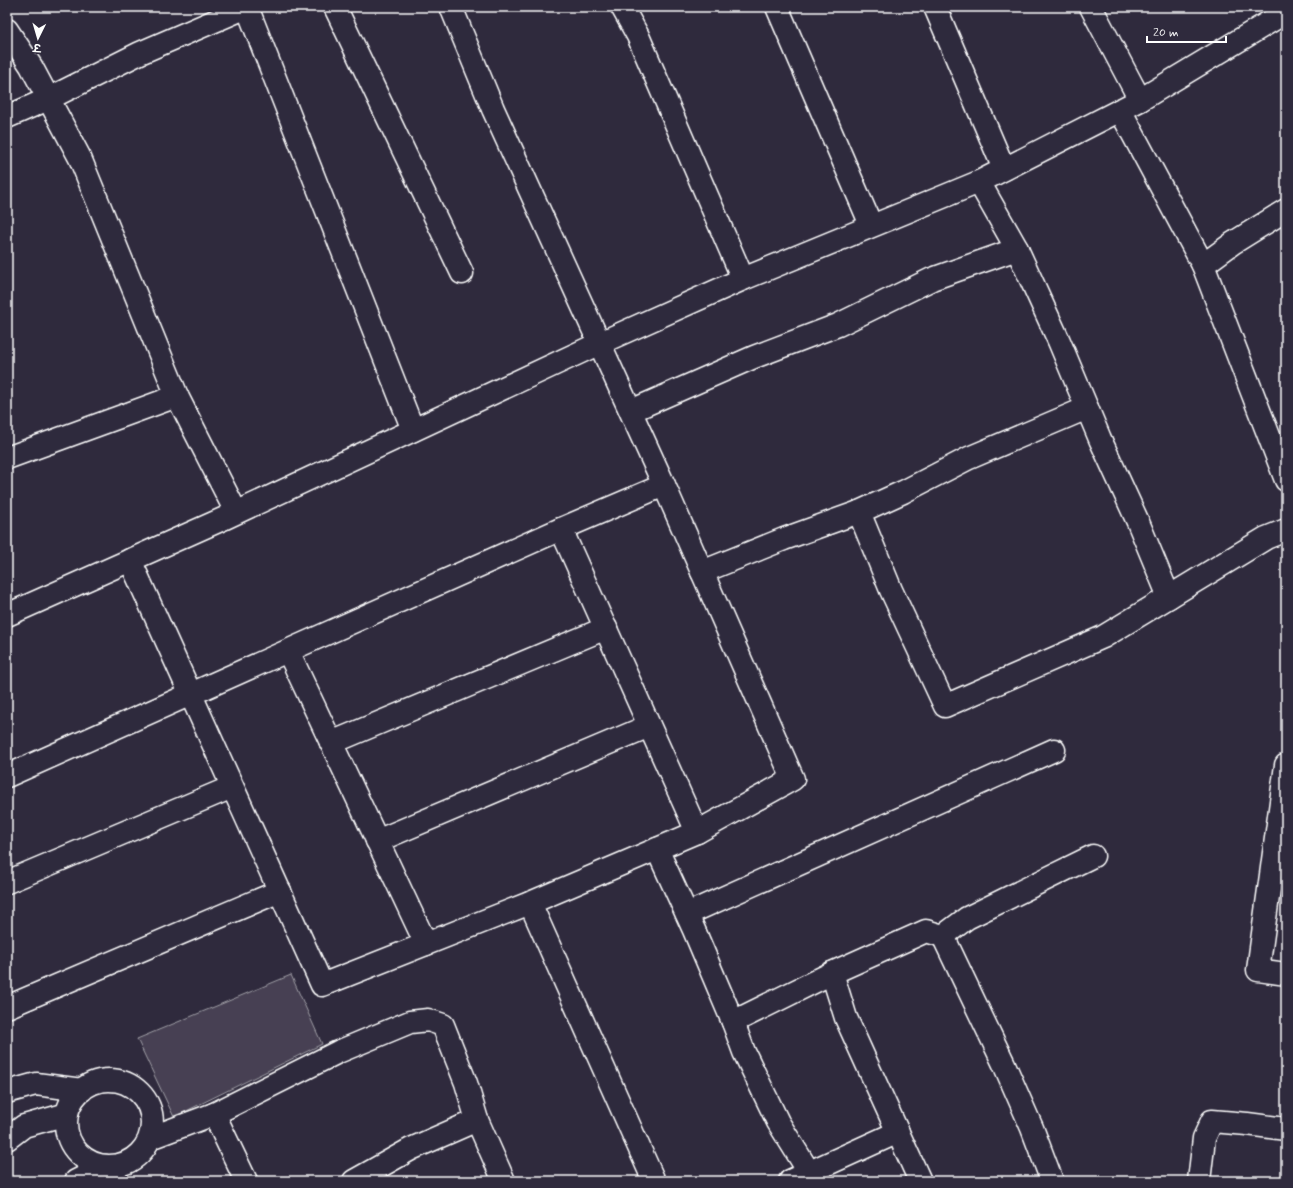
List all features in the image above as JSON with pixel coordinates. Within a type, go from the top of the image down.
[{"type":"street","points":[[7,117],[48,99],[140,53],[247,7],[413,430]]},
{"type":"street","points":[[335,7],[462,273]]},
{"type":"street","points":[[130,560],[322,985],[530,903],[697,832],[793,779],[631,410],[493,109],[451,7]]},
{"type":"street","points":[[622,7],[638,36],[743,279]]},
{"type":"street","points":[[777,7],[871,226]]},
{"type":"street","points":[[935,7],[1004,169]]},
{"type":"street","points":[[1091,7],[1140,100]]},
{"type":"street","points":[[7,615],[236,512],[600,343],[743,279],[979,182],[1140,100],[1286,12]]},
{"type":"street","points":[[7,30],[31,66],[80,158],[177,396],[236,512]]},
{"type":"street","points":[[1120,110],[1203,266],[1286,480]]},
{"type":"street","points":[[979,182],[1017,249],[1060,341],[1087,408],[1169,597]]},
{"type":"street","points":[[1203,266],[1232,244],[1286,210]]},
{"type":"street","points":[[631,410],[754,357],[838,325],[932,279],[1017,249]]},
{"type":"street","points":[[7,458],[177,396]]},
{"type":"street","points":[[702,572],[784,539],[859,512],[903,492],[969,458],[1087,408]]},
{"type":"street","points":[[7,776],[664,484]]},
{"type":"street","points":[[859,512],[891,590],[944,706],[1103,637],[1266,538],[1286,530]]},
{"type":"street","points":[[561,529],[697,832]]},
{"type":"street","points":[[331,743],[606,628]]},
{"type":"street","points":[[288,651],[426,944]]},
{"type":"street","points":[[377,841],[649,726]]},
{"type":"street","points":[[687,914],[1054,750]]},
{"type":"street","points":[[1286,765],[1258,970],[1286,974]]},
{"type":"street","points":[[7,882],[232,787]]},
{"type":"street","points":[[657,849],[687,914],[733,1022],[744,1052],[774,1115],[799,1177],[898,1132]]},
{"type":"street","points":[[943,936],[967,918],[1093,856]]},
{"type":"street","points":[[7,1007],[280,891]]},
{"type":"street","points":[[530,903],[654,1181]]},
{"type":"street","points":[[733,1022],[832,973],[926,931],[943,936],[1007,1071],[1032,1128],[1052,1181]]},
{"type":"street","points":[[832,973],[846,1018],[920,1181]]},
{"type":"street","points":[[150,1138],[214,1114],[338,1052],[410,1022],[428,1020],[443,1025],[466,1083],[477,1120],[504,1181]]},
{"type":"street","points":[[76,1181],[110,1174],[120,1165],[133,1159],[143,1150],[150,1138],[152,1124],[151,1110],[144,1098],[135,1088],[122,1082],[108,1080],[95,1082],[82,1090],[72,1101],[67,1114],[66,1129],[70,1142],[79,1154],[110,1174]]},
{"type":"street","points":[[7,1092],[36,1084],[82,1090]]},
{"type":"street","points":[[7,1139],[24,1126],[67,1114]]},
{"type":"street","points":[[214,1114],[246,1181]]},
{"type":"street","points":[[367,1178],[411,1149],[477,1120]]},
{"type":"street","points":[[1199,1181],[1204,1138],[1212,1121],[1286,1129]]},
{"type":"shaded area","points":[[291,975],[322,1044],[174,1117],[137,1039]]}]
